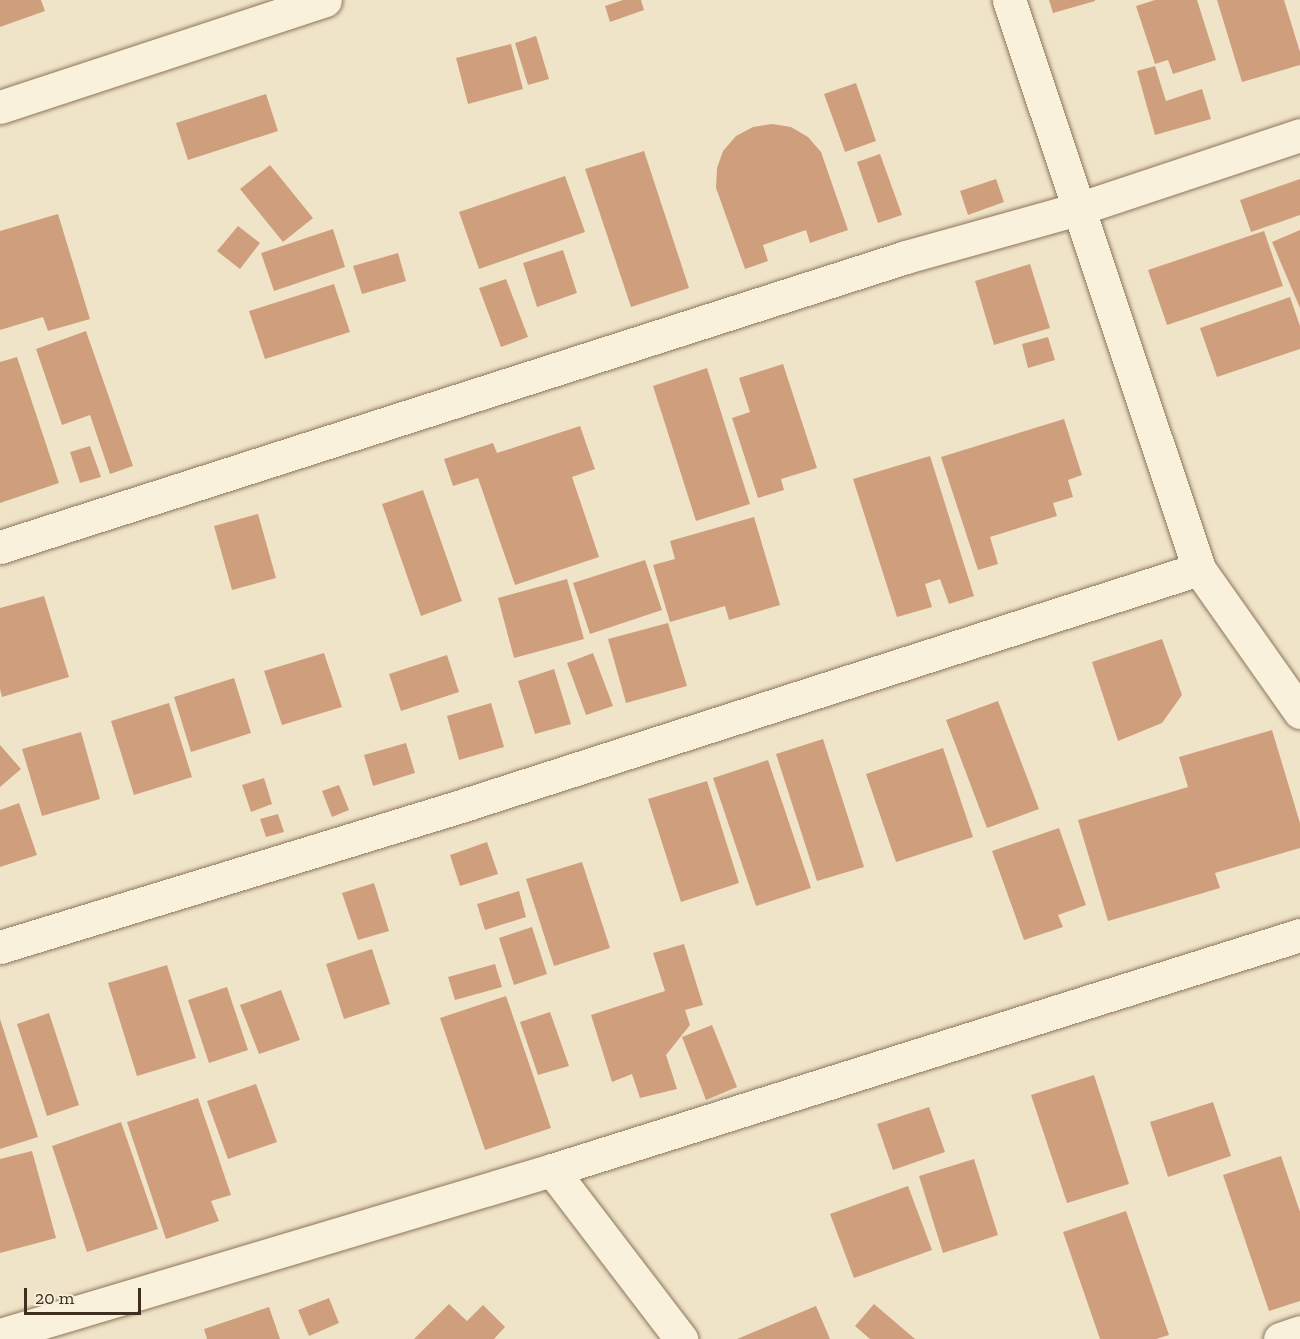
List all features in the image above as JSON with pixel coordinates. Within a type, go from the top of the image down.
[{"type":"street","points":[[0,107],[325,0]]},
{"type":"street","points":[[1009,0],[1199,569],[1297,700]]},
{"type":"street","points":[[0,547],[906,257],[1078,209],[1300,135]]},
{"type":"street","points":[[0,947],[467,804],[1199,569]]},
{"type":"street","points":[[0,1335],[552,1170],[1300,935]]},
{"type":"street","points":[[552,1170],[681,1339]]},
{"type":"street","points":[[1280,1339],[1300,1332]]},
{"type":"building","points":[[0,0],[41,0],[45,11],[0,27]]},
{"type":"building","points":[[623,0],[641,0],[644,10],[610,22],[605,6]]},
{"type":"building","points":[[1049,0],[1095,0],[1095,1],[1053,13]]},
{"type":"building","points":[[1155,0],[1197,0],[1216,60],[1173,74],[1168,60],[1155,64],[1136,6]]},
{"type":"building","points":[[1217,0],[1284,0],[1300,52],[1300,65],[1242,82]]},
{"type":"building","points":[[536,36],[549,79],[528,85],[515,43]]},
{"type":"building","points":[[511,44],[523,89],[468,104],[456,58]]},
{"type":"building","points":[[1155,66],[1166,101],[1202,89],[1211,119],[1155,135],[1137,71]]},
{"type":"building","points":[[856,83],[876,141],[845,152],[824,94]]},
{"type":"building","points":[[266,94],[278,131],[188,160],[176,123]]},
{"type":"building","points":[[772,124],[791,127],[808,137],[821,152],[848,230],[810,243],[806,230],[763,245],[768,261],[745,269],[716,188],[717,168],[723,151],[736,136],[753,127]]},
{"type":"building","points":[[644,151],[689,288],[631,307],[585,169]]},
{"type":"building","points":[[880,154],[902,215],[878,223],[857,162]]},
{"type":"building","points":[[270,165],[313,218],[283,242],[240,189]]},
{"type":"building","points":[[565,176],[585,232],[479,269],[459,212]]},
{"type":"building","points":[[996,179],[1004,202],[968,215],[960,191]]},
{"type":"building","points":[[1300,179],[1300,215],[1251,232],[1240,200]]},
{"type":"building","points":[[58,214],[90,319],[48,331],[43,317],[0,330],[0,231]]},
{"type":"building","points":[[238,226],[260,243],[240,269],[217,251]]},
{"type":"building","points":[[333,229],[345,267],[274,291],[261,253]]},
{"type":"building","points":[[1300,230],[1300,308],[1272,242]]},
{"type":"building","points":[[1264,231],[1283,286],[1167,325],[1148,270]]},
{"type":"building","points":[[563,250],[577,293],[537,307],[523,263]]},
{"type":"building","points":[[398,253],[406,281],[362,294],[353,266]]},
{"type":"building","points":[[1030,264],[1050,328],[994,345],[975,281]]},
{"type":"building","points":[[506,279],[528,337],[501,347],[479,288]]},
{"type":"building","points":[[334,284],[350,332],[265,359],[249,311]]},
{"type":"building","points":[[1290,297],[1300,326],[1300,349],[1217,377],[1200,328]]},
{"type":"building","points":[[86,331],[133,466],[110,474],[90,415],[62,425],[36,349]]},
{"type":"building","points":[[1048,337],[1055,360],[1028,368],[1022,344]]},
{"type":"building","points":[[17,357],[59,483],[0,503],[0,362]]},
{"type":"building","points":[[783,364],[817,468],[781,479],[784,490],[758,498],[732,418],[750,412],[739,378]]},
{"type":"building","points":[[707,368],[750,504],[696,521],[653,386]]},
{"type":"building","points":[[1064,419],[1082,475],[1068,480],[1073,497],[1053,503],[1057,516],[990,537],[998,564],[978,570],[941,457]]},
{"type":"building","points":[[580,426],[595,469],[572,477],[599,557],[515,585],[478,478],[453,486],[444,459],[493,443],[497,453]]},
{"type":"building","points":[[90,446],[101,477],[80,483],[70,452]]},
{"type":"building","points":[[930,456],[974,596],[949,604],[940,579],[925,584],[932,607],[897,617],[853,479]]},
{"type":"building","points":[[423,490],[462,601],[421,616],[382,504]]},
{"type":"building","points":[[258,514],[276,578],[232,590],[214,526]]},
{"type":"building","points":[[754,517],[780,605],[729,620],[725,606],[670,622],[653,565],[675,559],[670,541]]},
{"type":"building","points":[[645,560],[662,610],[590,634],[573,583]]},
{"type":"building","points":[[567,579],[584,639],[514,658],[498,598]]},
{"type":"building","points":[[44,596],[69,677],[2,697],[0,689],[0,608]]},
{"type":"building","points":[[668,623],[687,686],[626,703],[608,639]]},
{"type":"building","points":[[1162,639],[1182,695],[1162,723],[1118,741],[1092,662]]},
{"type":"building","points":[[324,653],[342,707],[282,725],[264,671]]},
{"type":"building","points":[[593,653],[613,706],[586,715],[567,663]]},
{"type":"building","points":[[447,655],[459,692],[401,711],[389,674]]},
{"type":"building","points":[[554,669],[571,724],[535,734],[518,681]]},
{"type":"building","points":[[234,678],[251,733],[191,752],[174,697]]},
{"type":"building","points":[[998,701],[1039,809],[987,828],[946,720]]},
{"type":"building","points":[[169,703],[192,777],[134,795],[111,721]]},
{"type":"building","points":[[491,703],[504,747],[459,760],[447,716]]},
{"type":"building","points":[[1272,730],[1300,823],[1300,848],[1215,873],[1220,888],[1108,921],[1078,820],[1188,787],[1179,757]]},
{"type":"building","points":[[81,732],[100,799],[42,816],[22,749]]},
{"type":"building","points":[[823,739],[864,867],[817,881],[776,754]]},
{"type":"building","points":[[406,743],[415,773],[373,786],[364,755]]},
{"type":"building","points":[[0,745],[21,769],[0,787]]},
{"type":"building","points":[[943,748],[973,837],[896,862],[866,774]]},
{"type":"building","points":[[768,760],[811,888],[756,906],[713,778]]},
{"type":"building","points":[[264,778],[272,804],[251,812],[242,785]]},
{"type":"building","points":[[707,781],[739,883],[681,902],[648,799]]},
{"type":"building","points":[[339,785],[349,810],[332,817],[322,791]]},
{"type":"building","points":[[19,803],[37,855],[0,867],[0,810]]},
{"type":"building","points":[[278,814],[284,832],[266,837],[260,819]]},
{"type":"building","points":[[1059,828],[1086,905],[1058,915],[1063,927],[1024,940],[992,851]]},
{"type":"building","points":[[487,842],[498,874],[460,886],[450,855]]},
{"type":"building","points":[[582,862],[610,948],[554,966],[526,879]]},
{"type":"building","points":[[374,883],[389,931],[358,940],[342,893]]},
{"type":"building","points":[[519,891],[526,917],[485,930],[477,904]]},
{"type":"building","points":[[532,927],[547,974],[514,985],[499,938]]},
{"type":"building","points":[[684,944],[703,1005],[685,1010],[690,1025],[666,1055],[677,1089],[640,1098],[632,1074],[612,1082],[591,1015],[665,991],[653,953]]},
{"type":"building","points":[[372,949],[390,1004],[344,1019],[326,964]]},
{"type":"building","points":[[495,964],[502,987],[455,1000],[448,977]]},
{"type":"building","points":[[167,965],[196,1058],[137,1076],[108,983]]},
{"type":"building","points":[[227,987],[248,1050],[209,1063],[188,1000]]},
{"type":"building","points":[[281,990],[300,1040],[259,1054],[240,1005]]},
{"type":"building","points":[[506,996],[551,1128],[485,1150],[440,1018]]},
{"type":"building","points":[[550,1012],[569,1066],[538,1075],[520,1022]]},
{"type":"building","points":[[49,1013],[79,1105],[47,1116],[17,1024]]},
{"type":"building","points":[[0,1019],[38,1137],[0,1149]]},
{"type":"building","points":[[712,1025],[737,1087],[706,1100],[682,1037]]},
{"type":"building","points":[[1094,1075],[1129,1184],[1067,1203],[1031,1095]]},
{"type":"building","points":[[256,1084],[277,1142],[228,1159],[207,1101]]},
{"type":"building","points":[[198,1098],[231,1195],[211,1201],[219,1221],[166,1239],[127,1122]]},
{"type":"building","points":[[1213,1102],[1231,1156],[1168,1177],[1150,1122]]},
{"type":"building","points":[[929,1107],[945,1152],[893,1170],[877,1124]]},
{"type":"building","points":[[121,1122],[158,1229],[87,1252],[52,1146]]},
{"type":"building","points":[[32,1151],[56,1238],[0,1253],[0,1159]]},
{"type":"building","points":[[1281,1156],[1300,1212],[1300,1301],[1269,1311],[1223,1175]]},
{"type":"building","points":[[974,1159],[998,1235],[943,1253],[919,1176]]},
{"type":"building","points":[[908,1186],[932,1250],[854,1278],[830,1214]]},
{"type":"building","points":[[1126,1211],[1169,1335],[1156,1339],[1100,1339],[1063,1232]]},
{"type":"building","points":[[329,1298],[339,1323],[309,1336],[298,1310]]},
{"type":"building","points":[[449,1304],[467,1321],[483,1305],[505,1327],[494,1339],[414,1339]]},
{"type":"building","points":[[874,1304],[915,1339],[870,1339],[855,1326]]},
{"type":"building","points":[[816,1306],[830,1339],[737,1339]]},
{"type":"building","points":[[269,1307],[280,1339],[207,1339],[204,1329]]}]
